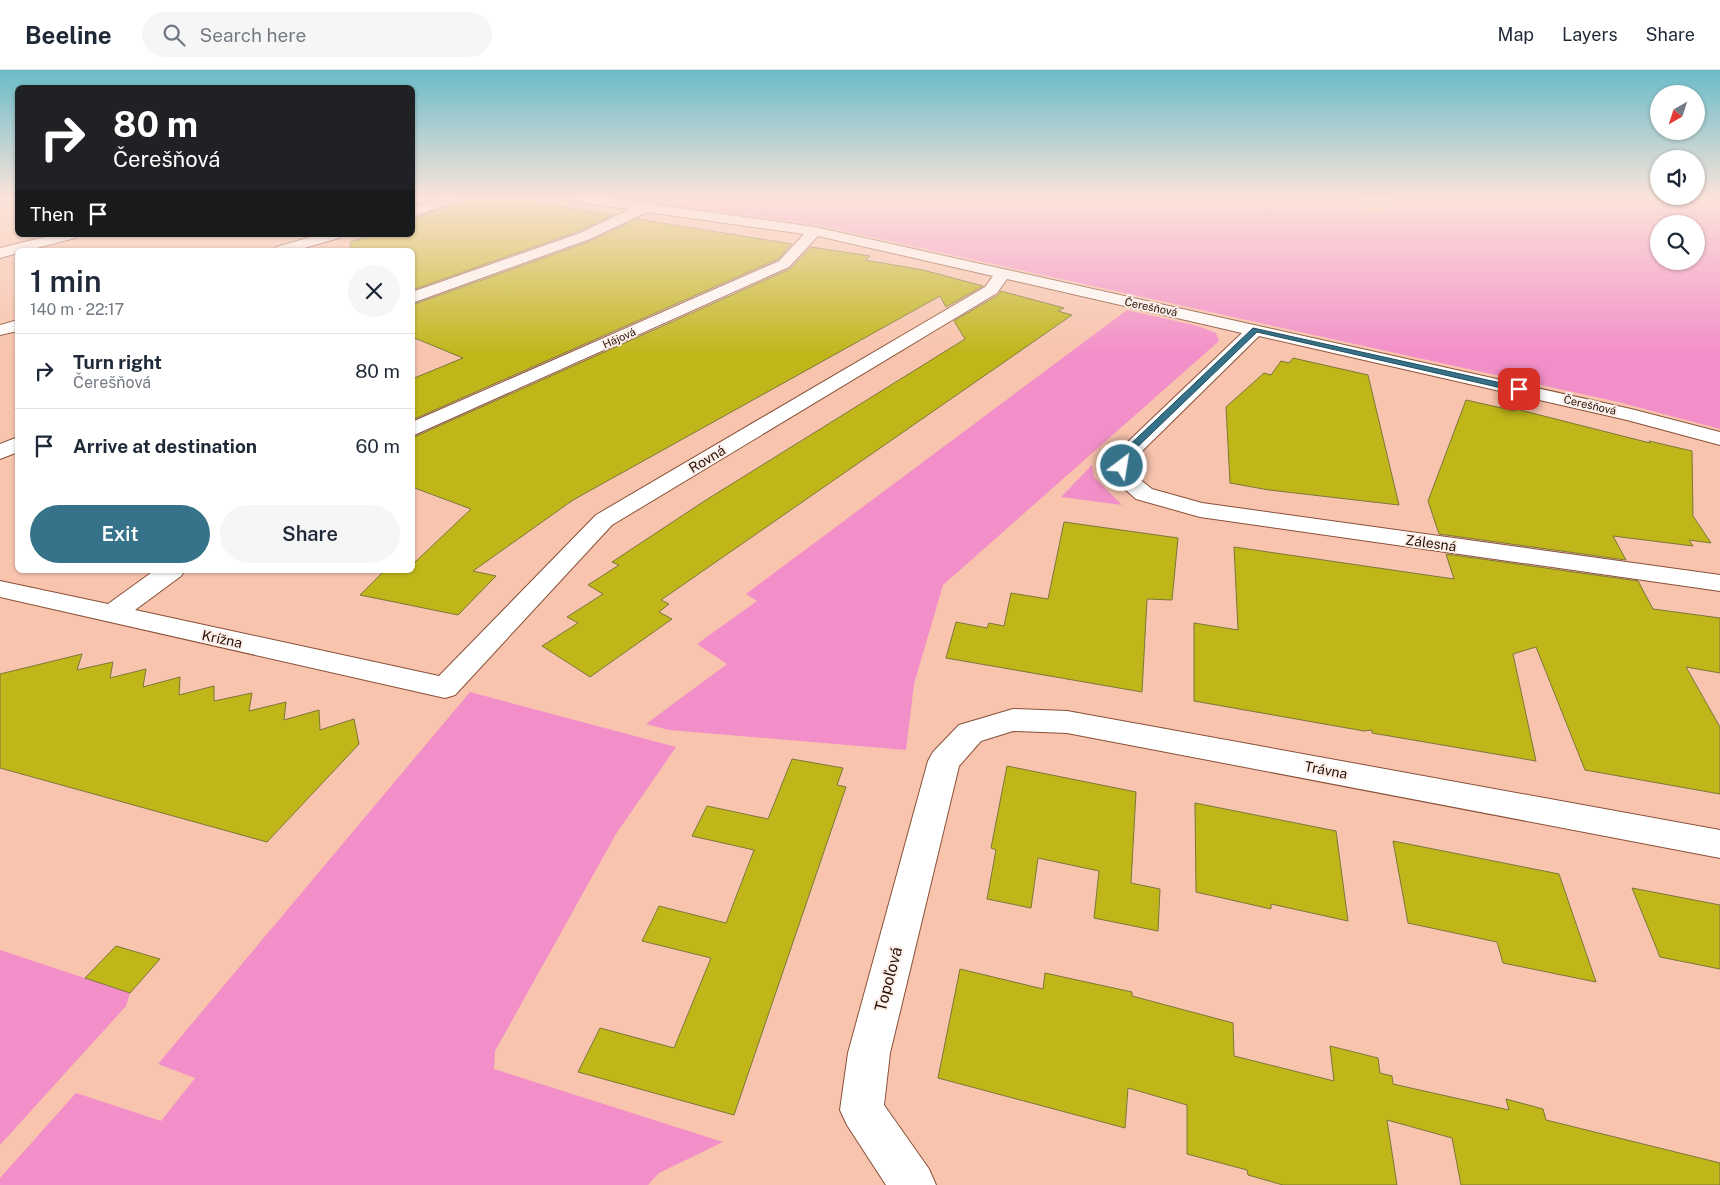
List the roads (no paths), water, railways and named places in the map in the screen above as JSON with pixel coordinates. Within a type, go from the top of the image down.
[{"type":"street","points":[[415,297],[546,250]]},
{"type":"street","name":"Hájová","points":[[415,429],[784,264],[797,250]]},
{"type":"street","name":"Čerešňová","points":[[898,250],[1631,415],[1720,439]]},
{"type":"street","name":"Rovná","points":[[445,688],[604,520],[991,290],[1002,274]]},
{"type":"street","points":[[0,330],[15,326]]},
{"type":"street","name":"Zálesná","points":[[1255,330],[1124,456],[1121,476],[1144,494],[1200,510],[1720,583]]},
{"type":"street","points":[[0,452],[15,444]]},
{"type":"street","points":[[111,615],[168,573]]},
{"type":"street","name":"Krížna","points":[[0,589],[445,688]]},
{"type":"street","name":"Trávna","points":[[944,761],[970,733],[1012,720],[1067,722],[1720,844]]},
{"type":"street","name":"Topoľová","points":[[912,1185],[862,1110],[869,1053],[944,761]]}]
